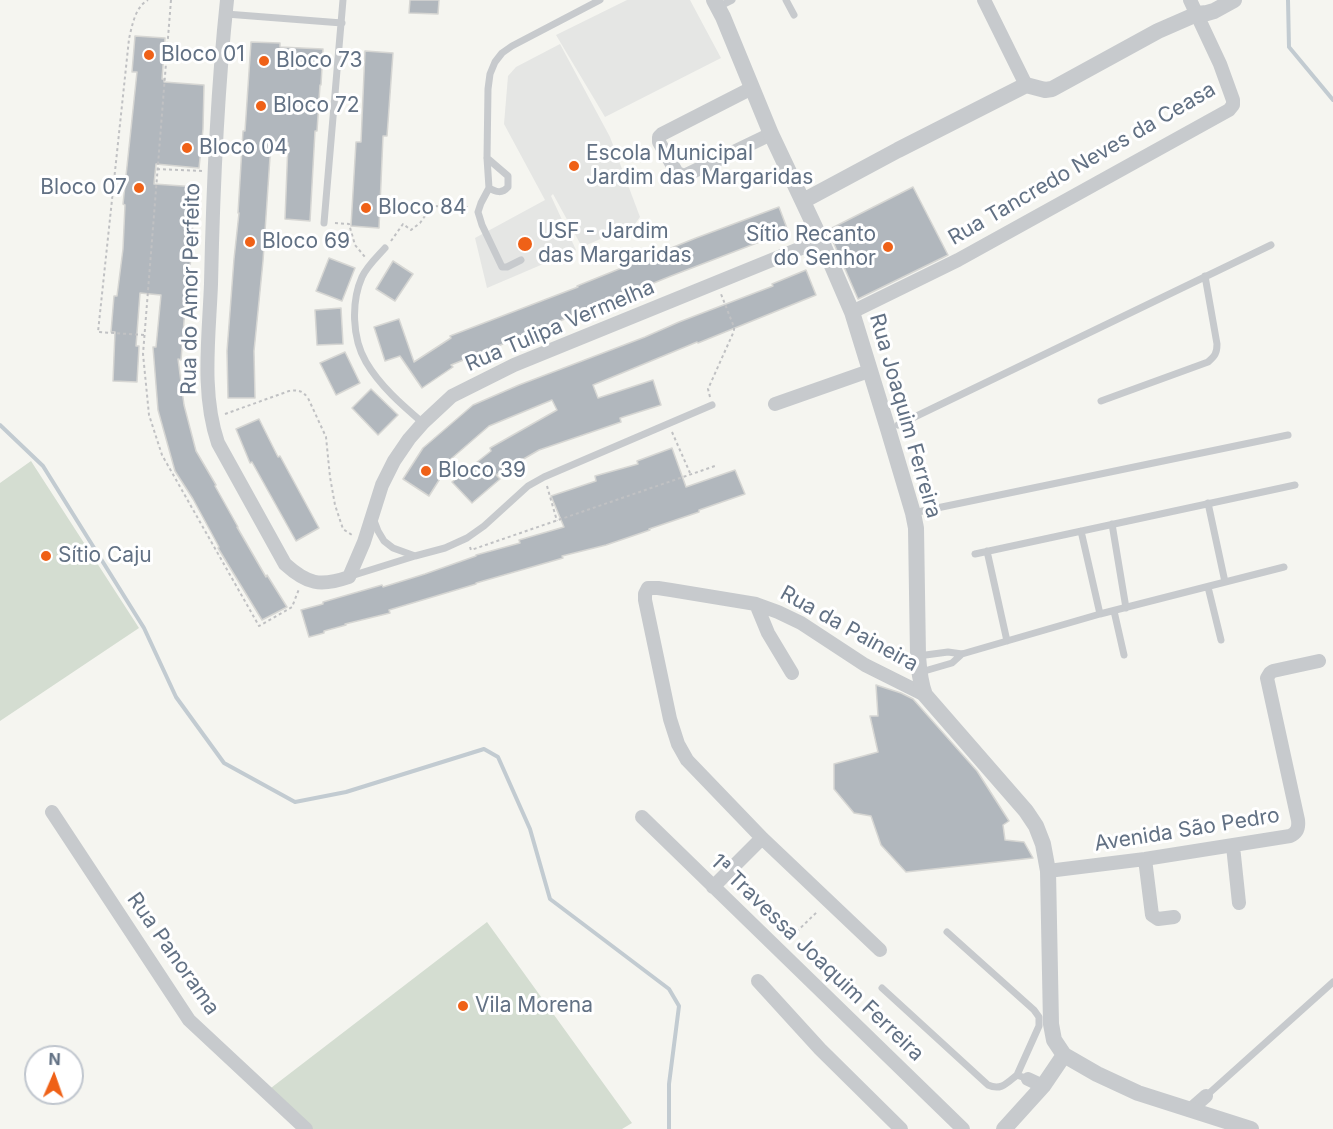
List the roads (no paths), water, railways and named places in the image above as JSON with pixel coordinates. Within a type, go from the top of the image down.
[{"type":"street","points":[[984,0],[1026,86]]},
{"type":"street","points":[[803,201],[1026,86],[1036,89],[1052,89],[1158,31],[1194,7],[1207,13],[1234,0]]},
{"type":"street","name":"Rua Joaquim Ferreira","points":[[721,2],[723,17],[771,134],[852,312],[869,371],[893,427],[914,513],[917,537],[918,664],[925,694],[1026,811],[1043,843],[1048,871],[1052,1024],[1054,1040],[1064,1055]]},
{"type":"street","name":"Rua do Amor Perfeito","points":[[226,7],[214,171],[207,378],[212,426],[218,443],[285,564],[309,581],[328,582],[349,577]]},
{"type":"street","name":"Rua Tancredo Neves da Ceasa","points":[[852,312],[958,260],[1229,110],[1233,105],[1233,100],[1220,64],[1194,7]]},
{"type":"street","points":[[752,88],[662,134],[658,142],[677,173],[684,176],[771,134]]},
{"type":"street","name":"Rua Tulipa Vermelha","points":[[349,577],[364,542],[382,485],[394,461],[423,423],[452,396],[504,370],[821,240]]},
{"type":"street","points":[[775,404],[869,371]]},
{"type":"street","name":"Rua da Paineira","points":[[762,837],[687,760],[678,744],[670,719],[645,600],[646,591],[651,587],[658,588],[756,604],[778,612],[801,623],[865,665],[925,694]]},
{"type":"street","points":[[756,604],[768,633],[792,673]]},
{"type":"street","name":"Avenida São Pedro","points":[[1048,871],[1233,846],[1290,836],[1297,831],[1298,820],[1267,678],[1273,671],[1320,661]]},
{"type":"street","name":"Rua Panorama","points":[[52,812],[189,1020],[306,1129]]},
{"type":"street","name":"1ª Travessa Joaquim Ferreira","points":[[642,817],[963,1129]]},
{"type":"street","points":[[713,887],[762,837],[880,950]]},
{"type":"street","points":[[1233,846],[1239,903]]},
{"type":"street","points":[[1145,859],[1152,915],[1158,919],[1174,917]]},
{"type":"street","points":[[758,981],[820,1049],[901,1129]]},
{"type":"street","points":[[1004,1129],[1029,1080],[1064,1055],[1137,1093],[1251,1129]]},
{"type":"street","points":[[1190,1110],[1206,1096]]},
{"type":"lane","points":[[324,223],[343,0]]},
{"type":"lane","points":[[521,260],[502,267],[478,212],[489,188],[486,158],[490,74],[502,53],[512,46],[600,0]]},
{"type":"lane","points":[[786,0],[794,15]]},
{"type":"lane","points":[[226,7],[342,23]]},
{"type":"lane","points":[[486,158],[508,176],[509,183],[502,192],[489,188]]},
{"type":"lane","points":[[893,427],[1271,244]]},
{"type":"lane","points":[[385,248],[362,275],[356,296],[354,315],[360,350],[365,362],[379,381],[423,423]]},
{"type":"lane","points":[[1101,401],[1208,362],[1214,357],[1217,344],[1205,276]]},
{"type":"lane","points":[[349,577],[445,548],[467,538],[484,526],[528,486],[544,477],[712,405]]},
{"type":"lane","points":[[914,513],[1288,435]]},
{"type":"lane","points":[[975,554],[1294,485]]},
{"type":"lane","points":[[1208,503],[1225,582]]},
{"type":"lane","points":[[372,516],[384,541],[393,548],[415,556]]},
{"type":"lane","points":[[1112,524],[1126,608]]},
{"type":"lane","points":[[1081,531],[1100,614]]},
{"type":"lane","points":[[987,552],[1007,641]]},
{"type":"lane","points":[[918,664],[948,652],[962,654],[1100,614],[1284,567]]},
{"type":"lane","points":[[1208,587],[1221,640]]},
{"type":"lane","points":[[1114,611],[1124,655]]},
{"type":"lane","points":[[918,664],[952,663],[962,654]]},
{"type":"lane","points":[[882,988],[988,1085],[994,1088],[1029,1080],[1040,1026],[1039,1017],[947,932]]},
{"type":"lane","points":[[1206,1096],[1333,982]]},
{"type":"waterway","points":[[1288,0],[1289,47],[1333,100]]},
{"type":"waterway","points":[[0,425],[43,466],[144,628],[176,697],[224,763],[295,802],[346,792],[484,749],[498,757],[530,829],[550,899],[669,989],[679,1006],[669,1084],[669,1129]]},
{"type":"place","name":"Bloco 01","points":[[149,55]]},
{"type":"place","name":"Bloco 73","points":[[264,61]]},
{"type":"place","name":"Bloco 72","points":[[261,106]]},
{"type":"place","name":"Bloco 04","points":[[187,148]]},
{"type":"place","name":"Escola Municipal Jardim das Margaridas","points":[[574,166]]},
{"type":"place","name":"Bloco 07","points":[[139,188]]},
{"type":"place","name":"Bloco 84","points":[[366,208]]},
{"type":"place","name":"Bloco 69","points":[[250,242]]},
{"type":"place","name":"USF - Jardim das Margaridas","points":[[525,244]]},
{"type":"place","name":"Sítio Recanto do Senhor","points":[[888,247]]},
{"type":"place","name":"Bloco 39","points":[[426,471]]},
{"type":"place","name":"Sítio Caju","points":[[46,556]]},
{"type":"place","name":"Vila Morena","points":[[463,1006]]}]
